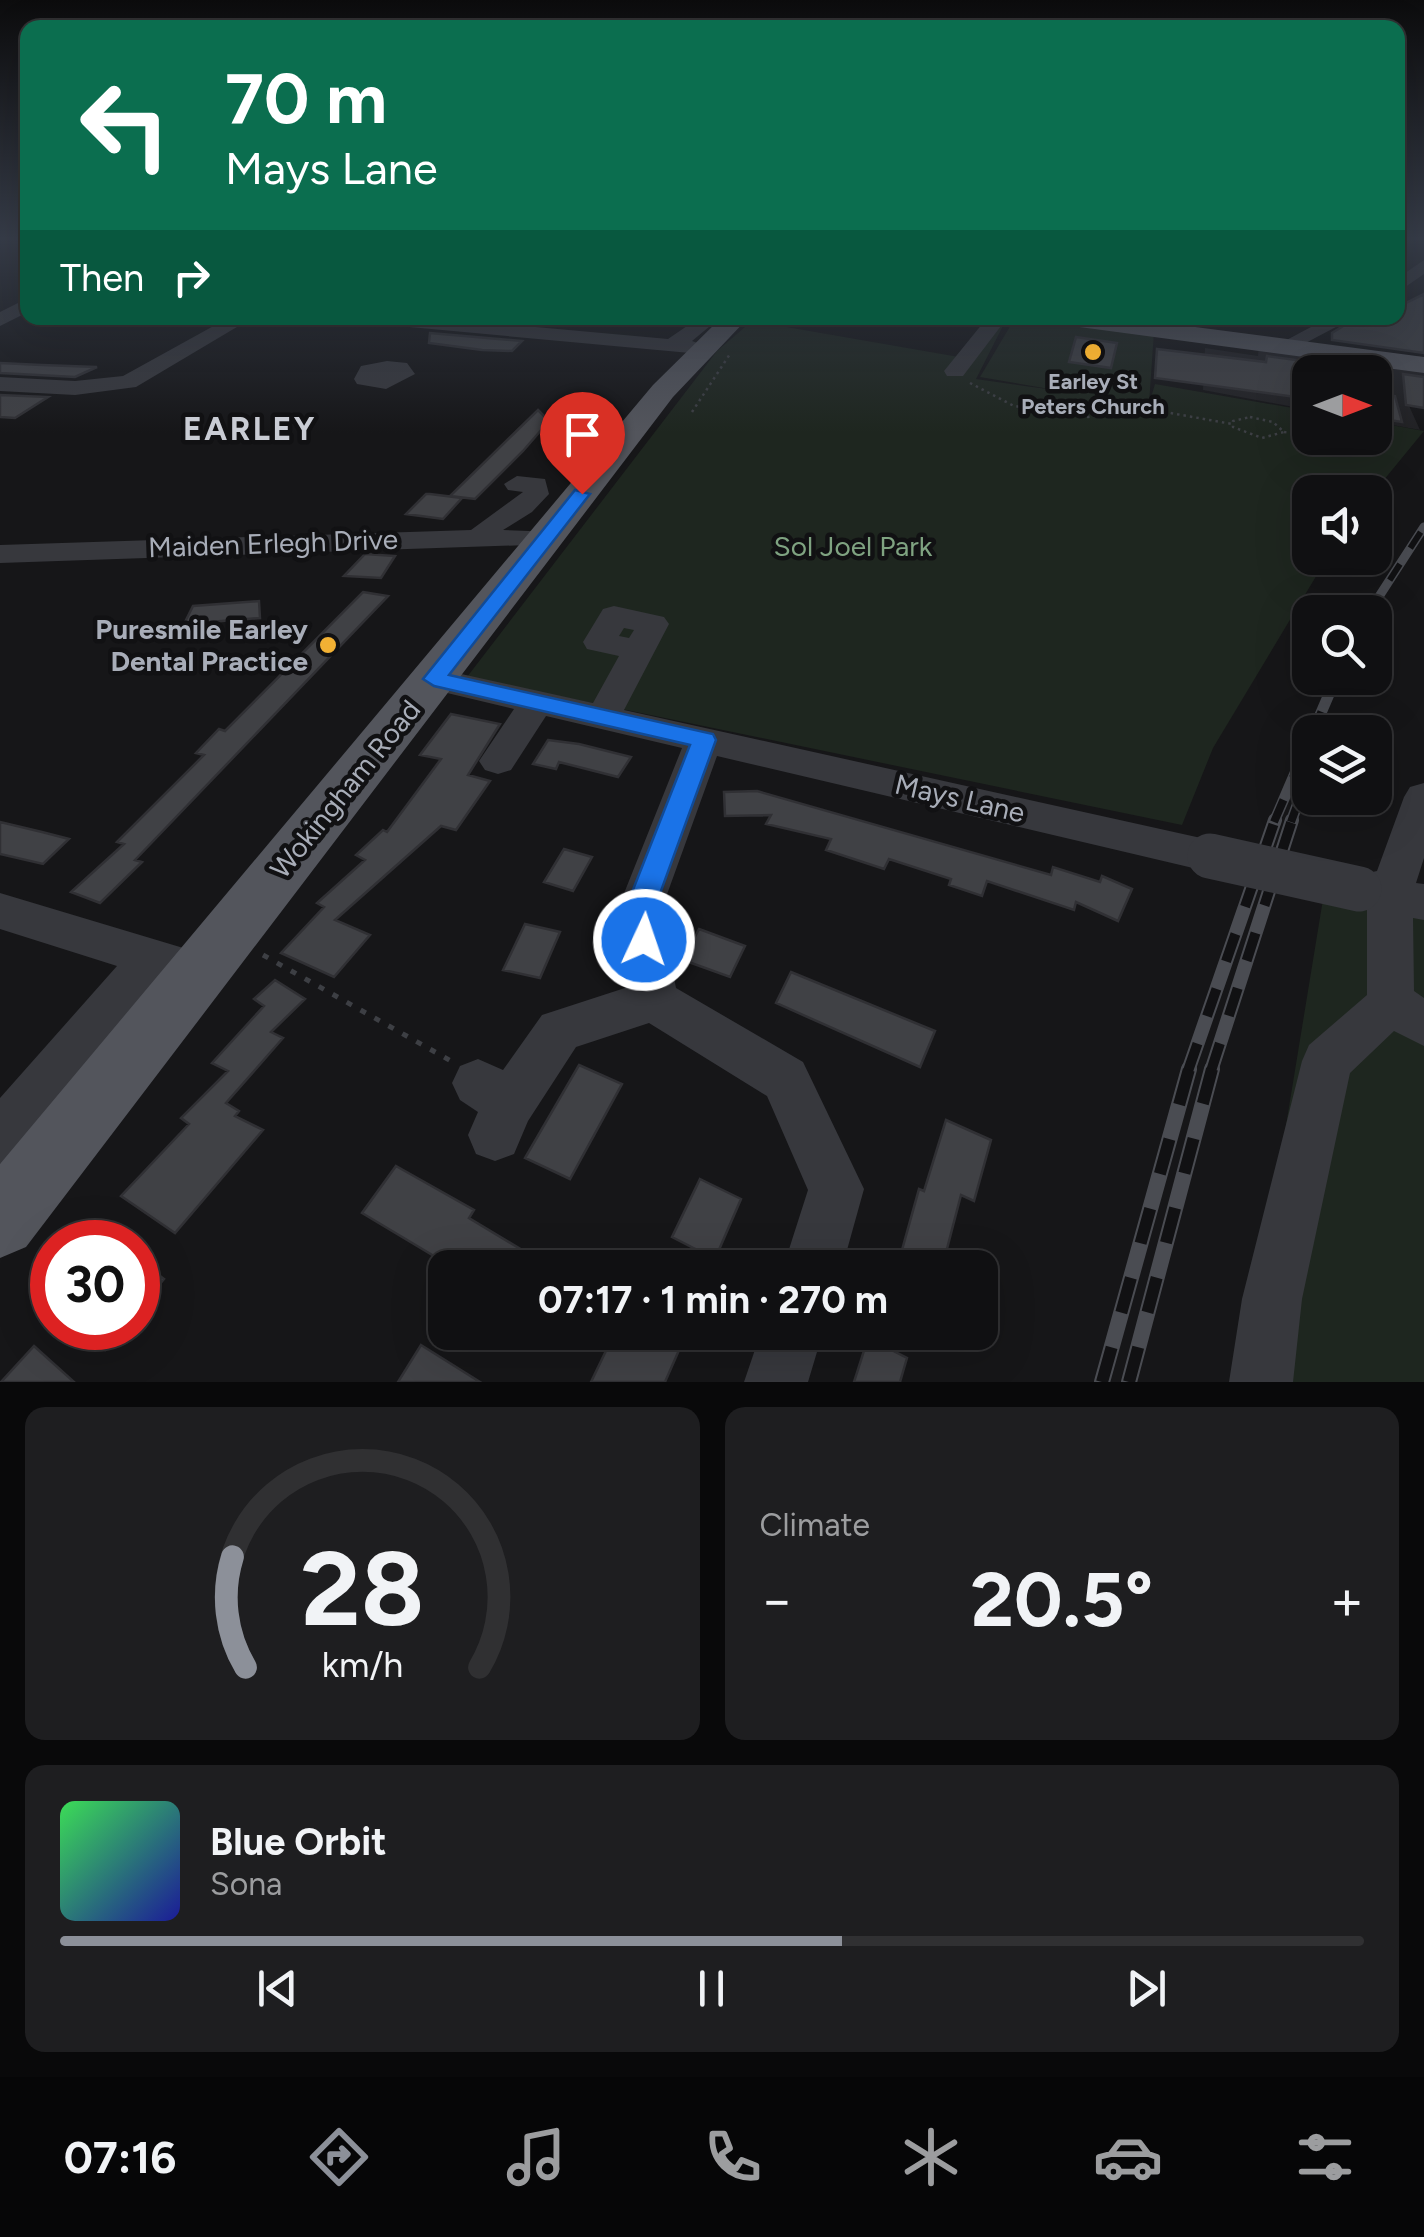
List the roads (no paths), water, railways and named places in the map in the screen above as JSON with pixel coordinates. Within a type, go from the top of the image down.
[{"type":"main road","name":"Wokingham Road","points":[[0,1220],[199,959],[434,679],[696,341],[723,325]]},
{"type":"main road","points":[[1138,325],[1424,365]]},
{"type":"street","points":[[0,384],[75,388],[128,382],[230,325]]},
{"type":"street","points":[[408,356],[448,325]]},
{"type":"street","points":[[464,325],[696,341]]},
{"type":"street","points":[[955,371],[991,325]]},
{"type":"street","points":[[1289,344],[1328,325]]},
{"type":"street","points":[[481,536],[492,519],[520,511],[536,494],[536,486],[517,484]]},
{"type":"street","points":[[0,536],[76,542],[358,522],[359,539]]},
{"type":"street","name":"Maiden Erlegh Drive","points":[[0,554],[76,542],[546,538]]},
{"type":"street","points":[[0,574],[279,558],[304,550],[310,541]]},
{"type":"street","points":[[603,716],[639,650]]},
{"type":"street","name":"Mays Lane","points":[[434,679],[1389,894]]},
{"type":"street","points":[[498,762],[536,702]]},
{"type":"street","points":[[704,740],[639,910],[654,1000],[784,1079],[836,1188],[817,1250]]},
{"type":"street","points":[[1260,1382],[1272,1299],[1327,1061],[1408,1013],[1389,894],[1399,878],[1424,797]]},
{"type":"street","points":[[0,911],[199,959]]},
{"type":"street","points":[[0,1138],[199,959]]},
{"type":"street","points":[[494,1107],[560,1031],[654,1000]]},
{"type":"street","points":[[776,1382],[786,1350]]},
{"type":"railway","points":[[1380,595],[1424,527]]},
{"type":"railway","points":[[1274,822],[1329,695]]},
{"type":"railway","points":[[1291,822],[1294,815]]},
{"type":"railway","points":[[1188,1071],[1275,820]]},
{"type":"railway","points":[[1211,1071],[1292,820]]},
{"type":"railway","points":[[1102,1382],[1189,1069]]},
{"type":"railway","points":[[1129,1382],[1212,1069]]},
{"type":"place","name":"Earley St Peters Church","points":[[1093,352]]},
{"type":"place","name":"Puresmile Earley Dental Practice","points":[[328,645]]},
{"type":"district","name":"EARLEY","points":[[250,429]]},
{"type":"park label","name":"Sol Joel Park","points":[[853,546]]}]
